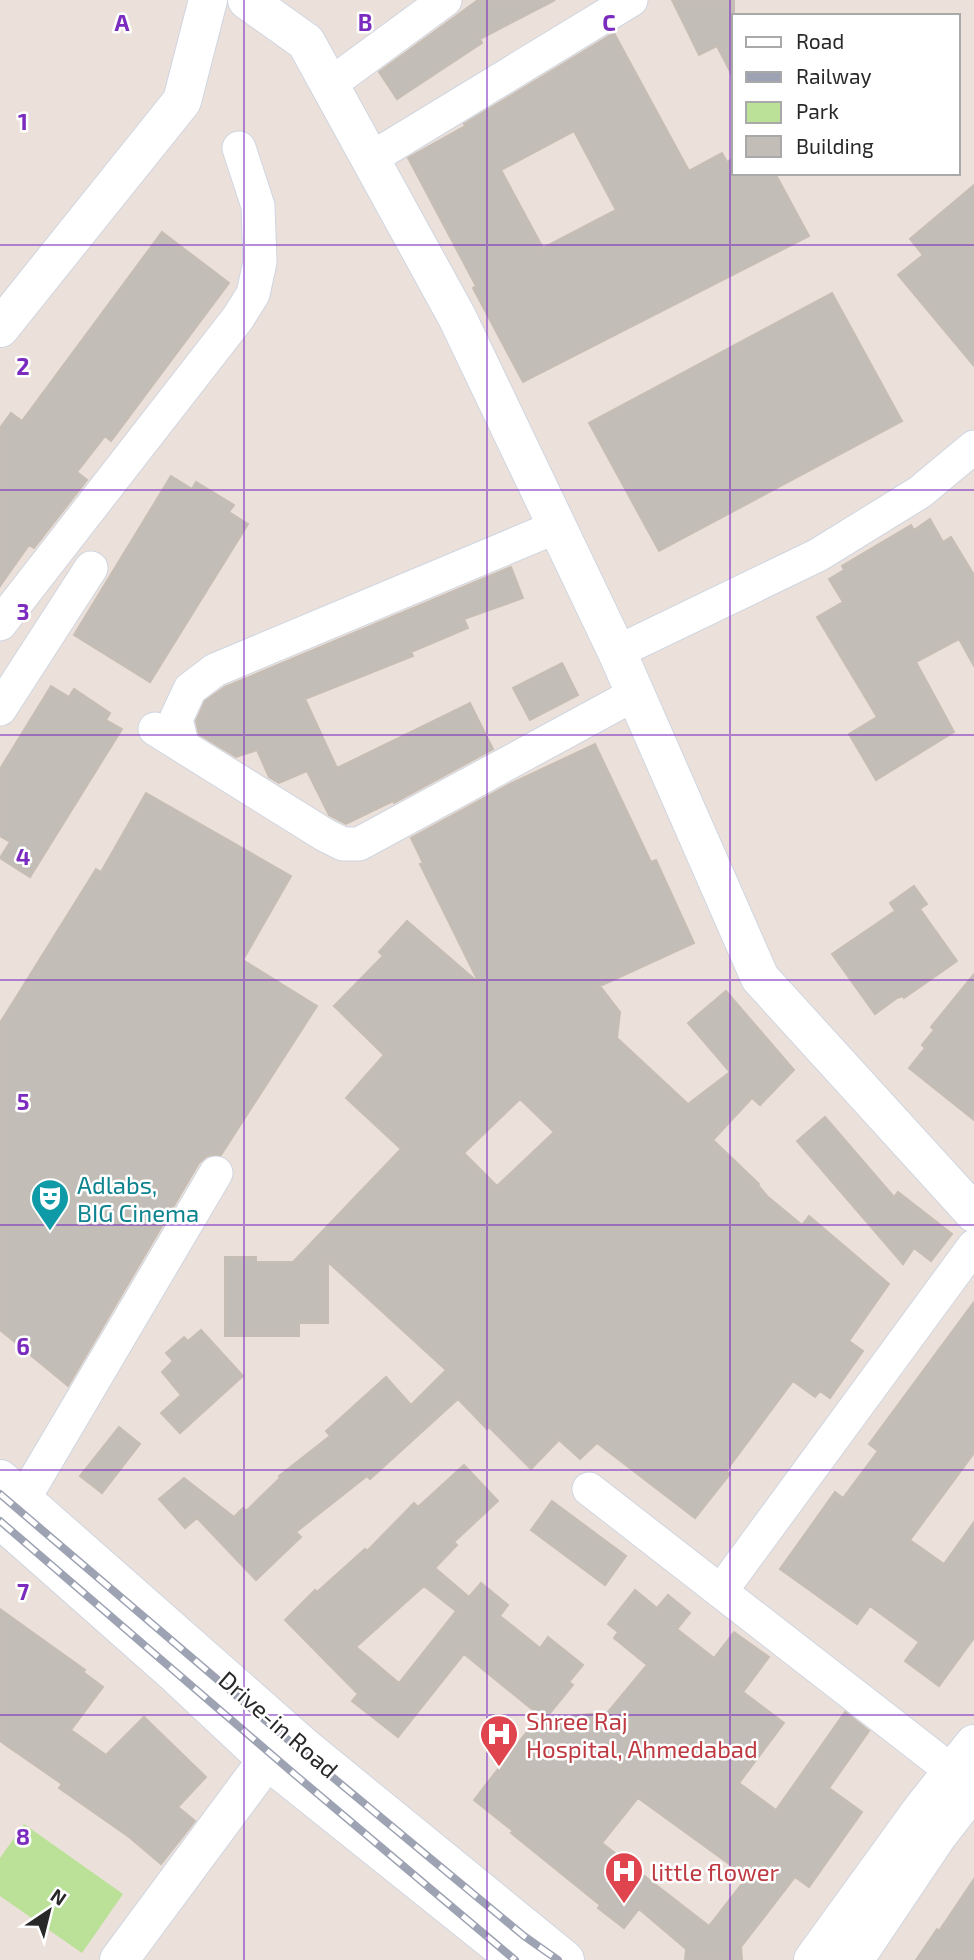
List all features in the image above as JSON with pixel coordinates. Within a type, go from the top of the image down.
[{"type":"street","points":[[0,328],[182,101],[208,0]]},
{"type":"street","points":[[247,0],[306,42],[457,317],[617,652],[760,978],[974,1213]]},
{"type":"street","points":[[329,85],[443,0]]},
{"type":"street","points":[[370,159],[631,0]]},
{"type":"street","points":[[0,624],[238,318],[253,294],[260,262],[258,206],[239,148]]},
{"type":"street","points":[[617,652],[818,555],[920,492],[974,447]]},
{"type":"street","points":[[556,527],[215,670],[190,690],[169,736],[326,835],[343,844],[359,844],[635,694]]},
{"type":"street","points":[[0,709],[91,568]]},
{"type":"street","points":[[8,1499],[216,1173]]},
{"type":"street","points":[[721,1591],[974,1245]]},
{"type":"street","points":[[589,1489],[721,1591],[969,1773]]},
{"type":"street","name":"Drive-in Road","points":[[8,1499],[171,1670],[267,1760],[517,1960]]},
{"type":"street","name":"Drive-in Road","points":[[8,1499],[304,1747],[565,1960]]},
{"type":"street","points":[[119,1960],[267,1760]]},
{"type":"street","points":[[813,1960],[923,1808],[969,1773]]},
{"type":"street","points":[[854,1960],[938,1835],[969,1773]]},
{"type":"green space","points":[[24,1824],[123,1894],[82,1953],[0,1896],[0,1858]]},
{"type":"building","points":[[478,0],[555,0],[480,39],[482,43],[397,99],[379,72]]},
{"type":"building","points":[[672,0],[734,0],[732,75],[717,46],[699,55]]},
{"type":"building","points":[[614,33],[689,171],[722,153],[727,162],[732,159],[732,175],[776,175],[809,236],[523,382],[408,158],[465,126],[464,124]],"holes":[[[574,131],[616,210],[543,248],[501,170]]]},
{"type":"building","points":[[974,185],[974,366],[898,275],[923,255],[910,239]]},
{"type":"building","points":[[162,232],[229,283],[111,441],[105,436],[77,472],[87,480],[34,548],[29,545],[0,586],[0,428],[11,413],[22,421]]},
{"type":"building","points":[[832,293],[902,421],[659,551],[589,423]]},
{"type":"building","points":[[171,476],[192,489],[196,482],[234,505],[229,512],[248,524],[150,682],[74,635]]},
{"type":"building","points":[[930,519],[943,542],[951,537],[974,575],[974,666],[959,639],[916,662],[954,732],[876,780],[849,734],[877,717],[817,617],[843,602],[829,579],[844,570],[842,566],[911,525],[914,530]]},
{"type":"building","points":[[511,567],[523,598],[464,619],[468,628],[411,652],[413,656],[305,699],[337,768],[470,703],[493,749],[394,803],[393,801],[346,824],[329,815],[307,771],[279,783],[269,777],[257,750],[236,757],[199,734],[196,721],[205,701],[225,687]]},
{"type":"building","points":[[562,663],[578,695],[530,720],[513,688]]},
{"type":"building","points":[[51,686],[69,697],[74,689],[110,713],[106,720],[122,729],[30,877],[0,858],[10,842],[0,836],[0,769]]},
{"type":"building","points":[[595,744],[651,862],[656,860],[694,943],[600,986],[620,1012],[617,1038],[688,1104],[730,1072],[688,1023],[726,991],[794,1070],[760,1105],[752,1098],[713,1140],[759,1184],[767,1196],[802,1225],[809,1216],[889,1284],[849,1341],[863,1351],[830,1398],[820,1391],[815,1397],[793,1381],[726,1471],[730,1474],[695,1518],[597,1443],[580,1459],[559,1440],[531,1469],[458,1399],[370,1479],[367,1476],[296,1532],[301,1537],[256,1580],[197,1518],[185,1528],[159,1499],[184,1478],[234,1517],[243,1508],[246,1511],[279,1476],[330,1436],[326,1431],[386,1377],[411,1405],[446,1370],[328,1262],[328,1323],[299,1323],[299,1336],[225,1336],[225,1257],[256,1257],[256,1262],[293,1262],[401,1149],[346,1098],[384,1055],[334,1006],[383,956],[379,952],[407,921],[479,983],[420,864],[423,863],[411,838],[510,784]],"holes":[[[520,1099],[554,1132],[497,1186],[464,1153]]]},
{"type":"building","points":[[146,793],[291,876],[243,960],[317,1006],[221,1155],[207,1156],[199,1163],[68,1386],[0,1330],[0,1023],[96,869],[101,872]]},
{"type":"building","points":[[914,886],[927,904],[920,909],[957,961],[904,998],[897,998],[875,1014],[832,954],[895,911],[890,903]]},
{"type":"building","points":[[974,974],[974,1120],[909,1068],[925,1048],[922,1045],[934,1030],[931,1027]]},
{"type":"building","points":[[825,1117],[894,1197],[898,1192],[952,1234],[931,1261],[914,1248],[903,1264],[797,1141]]},
{"type":"building","points":[[974,1302],[974,1453],[910,1540],[944,1564],[974,1522],[974,1638],[939,1686],[905,1661],[919,1642],[870,1606],[857,1624],[780,1569],[835,1492],[843,1498],[878,1451],[869,1444]]},
{"type":"building","points":[[201,1330],[243,1376],[180,1433],[161,1413],[181,1395],[162,1372],[173,1361],[166,1353],[184,1337],[188,1341]]},
{"type":"building","points":[[119,1427],[140,1444],[102,1493],[80,1476]]},
{"type":"building","points":[[464,1465],[498,1501],[454,1542],[457,1545],[435,1568],[469,1597],[481,1583],[508,1605],[500,1616],[540,1648],[548,1637],[583,1665],[569,1682],[573,1685],[545,1719],[608,1712],[647,1665],[614,1638],[618,1632],[608,1624],[635,1590],[657,1608],[668,1595],[690,1613],[677,1629],[714,1658],[734,1632],[769,1657],[743,1692],[784,1723],[739,1783],[776,1810],[845,1712],[869,1731],[829,1788],[862,1812],[809,1887],[795,1877],[741,1947],[742,1960],[685,1960],[686,1949],[639,1909],[624,1928],[474,1800],[536,1720],[544,1719],[464,1654],[398,1737],[352,1701],[358,1694],[285,1620],[315,1590],[317,1592],[365,1549],[367,1551],[414,1503],[418,1507]],"holes":[[[424,1586],[456,1611],[399,1683],[356,1647]],[[638,1798],[747,1877],[709,1926],[602,1843]]]},
{"type":"building","points":[[552,1501],[626,1556],[605,1585],[531,1530]]},
{"type":"building","points":[[0,1609],[85,1670],[83,1672],[103,1687],[71,1730],[106,1755],[144,1717],[206,1777],[178,1807],[195,1821],[161,1864],[129,1837],[59,1788],[62,1784],[0,1741]]},
{"type":"building","points":[[974,1879],[974,1960],[916,1960],[937,1929],[939,1931]]},
{"type":"railway","points":[[0,1494],[307,1756],[524,1936],[558,1960]]},
{"type":"railway","points":[[0,1521],[515,1960]]},
{"type":"place","name":"Adlabs, BIG Cinema","points":[[50,1232]]},
{"type":"place","name":"Shree Raj Hospital, Ahmedabad","points":[[499,1768]]},
{"type":"place","name":"little flower","points":[[624,1905]]}]
